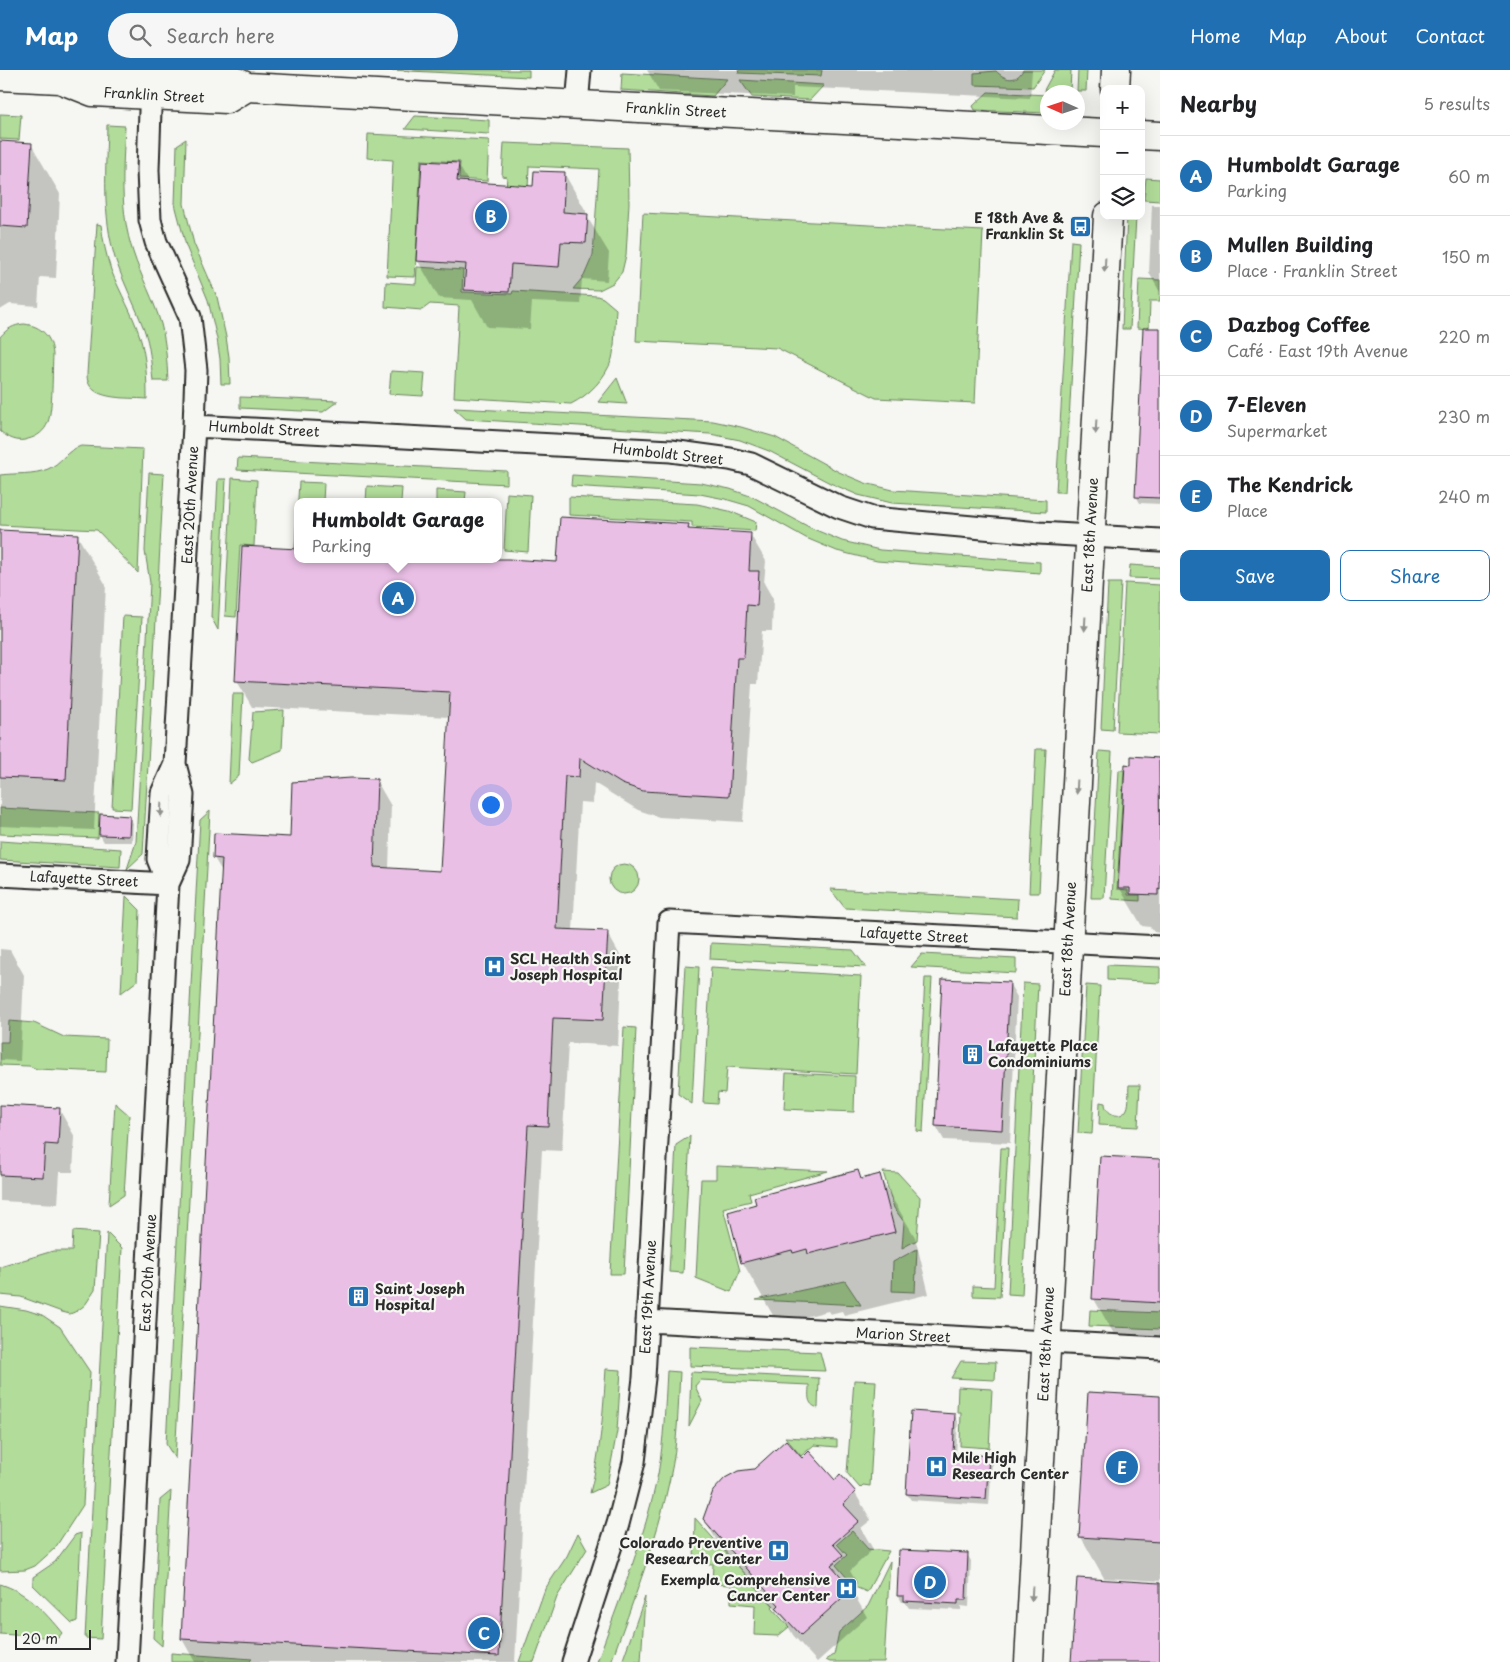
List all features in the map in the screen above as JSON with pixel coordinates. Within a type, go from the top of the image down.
[{"type":"main road","points":[[1115,85],[1116,70]]},
{"type":"main road","name":"Franklin Street","points":[[0,76],[60,79],[93,92],[151,77],[227,99],[247,87],[1100,133]]},
{"type":"main road","points":[[1145,135],[1160,136]]},
{"type":"main road","name":"East 18th Avenue","points":[[1029,1662],[1108,220]]},
{"type":"street","points":[[577,105],[580,70]]},
{"type":"street","name":"East 20th Avenue","points":[[127,1662],[168,884],[179,860],[183,795],[175,764],[196,370],[190,317],[156,242],[150,220],[148,170],[151,77]]},
{"type":"street","name":"Humboldt Street","points":[[194,426],[670,451],[730,459],[751,464],[839,508],[872,518],[1039,533],[1160,540]]},
{"type":"street","name":"Lafayette Street","points":[[0,875],[168,884]]},
{"type":"street","name":"Lafayette Street","points":[[669,922],[1160,947]]},
{"type":"street","name":"East 19th Avenue","points":[[573,1662],[618,1524],[634,1462],[644,1378],[669,922]]},
{"type":"street","name":"Marion Street","points":[[647,1322],[1160,1348]]},
{"type":"green space","points":[[390,70],[529,70],[529,77]]},
{"type":"green space","points":[[739,70],[822,70],[821,76],[738,73]]},
{"type":"green space","points":[[1023,70],[1045,70],[1033,87],[974,85],[974,73],[996,71],[1010,79],[1017,77]]},
{"type":"green space","points":[[1055,70],[1071,70],[1070,85],[1047,85]]},
{"type":"green space","points":[[1078,70],[1087,70],[1086,91],[1085,85],[1077,85]]},
{"type":"green space","points":[[622,73],[727,79],[713,96],[621,90]]},
{"type":"green space","points":[[740,80],[824,85],[810,100],[752,97]]},
{"type":"green space","points":[[988,92],[1040,95],[1040,113],[975,110],[973,106]]},
{"type":"green space","points":[[0,114],[21,115],[19,140],[0,139]]},
{"type":"green space","points":[[415,116],[489,120],[489,134],[405,129]]},
{"type":"green space","points":[[107,125],[125,126],[123,190],[126,221],[133,252],[161,324],[168,381],[153,381],[146,335],[118,267],[111,242],[106,209]]},
{"type":"green space","points":[[368,134],[489,140],[487,181],[459,179],[460,162],[421,160],[415,277],[387,276],[393,160],[367,158]]},
{"type":"green space","points":[[186,139],[184,204],[194,244],[217,297],[229,357],[230,384],[221,384],[217,339],[208,300],[186,246],[175,204],[177,145]]},
{"type":"green space","points":[[504,143],[628,148],[629,203],[626,255],[622,272],[613,283],[599,290],[573,289],[584,276],[593,255],[599,169],[529,166],[528,189],[506,188],[507,177],[502,176]]},
{"type":"green space","points":[[1146,178],[1160,179],[1160,201],[1145,200]]},
{"type":"green space","points":[[643,213],[983,231],[975,403],[876,398],[777,348],[636,341]]},
{"type":"green space","points":[[1127,220],[1136,220],[1130,329],[1122,329]]},
{"type":"green space","points":[[97,224],[101,225],[111,270],[140,337],[146,368],[147,399],[119,398],[100,394],[88,383],[87,374]]},
{"type":"green space","points":[[1071,241],[1079,242],[1065,492],[1056,492]]},
{"type":"green space","points":[[417,267],[463,270],[462,292],[512,294],[513,291],[597,296],[603,298],[616,309],[614,348],[609,366],[596,386],[571,404],[454,397],[459,306],[430,304],[422,310],[385,307],[386,282],[416,284]]},
{"type":"green space","points":[[1139,279],[1160,280],[1160,301],[1150,301],[1149,329],[1137,328]]},
{"type":"green space","points":[[24,324],[41,330],[51,343],[53,355],[51,408],[47,425],[43,431],[31,438],[17,440],[10,438],[0,431],[0,337],[10,328]]},
{"type":"green space","points":[[391,371],[425,373],[423,396],[389,394]]},
{"type":"green space","points":[[617,378],[627,404],[598,402]]},
{"type":"green space","points":[[240,397],[338,401],[323,412],[240,408]]},
{"type":"green space","points":[[454,408],[713,421],[775,437],[839,472],[865,483],[893,490],[1046,500],[1046,512],[892,503],[858,495],[830,483],[769,451],[740,440],[710,434],[466,419]]},
{"type":"green space","points":[[81,446],[143,449],[138,573],[97,530],[0,525],[0,475],[30,473],[48,469],[57,464],[71,451]]},
{"type":"green space","points":[[238,458],[507,471],[507,484],[237,470]]},
{"type":"green space","points":[[149,473],[164,474],[143,854],[127,869],[136,842],[150,583],[145,551]]},
{"type":"green space","points":[[572,475],[701,483],[730,489],[753,497],[811,528],[842,541],[880,550],[1040,562],[1040,573],[877,561],[837,551],[806,538],[749,506],[725,499],[700,494],[571,486]]},
{"type":"green space","points":[[232,478],[257,480],[254,546],[240,545],[236,617],[225,616]]},
{"type":"green space","points":[[218,479],[226,479],[218,630],[211,617]]},
{"type":"green space","points":[[299,482],[324,483],[323,498],[298,498]]},
{"type":"green space","points":[[367,486],[402,488],[401,498],[366,498]]},
{"type":"green space","points":[[436,490],[466,492],[465,498],[436,498]]},
{"type":"green space","points":[[507,493],[531,495],[528,552],[504,550]]},
{"type":"green space","points":[[569,497],[697,504],[729,511],[756,522],[755,531],[692,527],[692,522],[569,515]]},
{"type":"green space","points":[[1130,565],[1160,567],[1160,579],[1129,578]]},
{"type":"green space","points":[[1108,583],[1121,583],[1113,730],[1101,729]]},
{"type":"green space","points":[[1125,583],[1160,585],[1160,734],[1117,732]]},
{"type":"green space","points":[[123,616],[142,617],[131,809],[112,808]]},
{"type":"green space","points":[[233,694],[243,694],[239,776],[229,784]]},
{"type":"green space","points":[[284,710],[282,750],[252,762],[249,759],[253,712]]},
{"type":"green space","points":[[1036,749],[1046,749],[1039,893],[1029,893]]},
{"type":"green space","points":[[1099,751],[1112,752],[1104,898],[1091,898]]},
{"type":"green space","points":[[1119,770],[1124,770],[1117,889],[1128,890],[1128,895],[1140,895],[1140,901],[1112,899]]},
{"type":"green space","points":[[0,808],[99,813],[98,838],[0,834]]},
{"type":"green space","points":[[210,811],[175,1459],[166,1444],[200,820]]},
{"type":"green space","points":[[0,841],[121,849],[120,867],[0,860]]},
{"type":"green space","points":[[624,864],[635,868],[639,879],[635,890],[624,894],[613,890],[609,879],[613,868]]},
{"type":"green space","points":[[830,889],[1018,899],[1017,917],[845,908]]},
{"type":"green space","points":[[126,896],[140,910],[137,981],[121,993]]},
{"type":"green space","points":[[711,943],[853,950],[866,967],[710,959]]},
{"type":"green space","points":[[922,954],[1016,959],[1016,973],[911,967]]},
{"type":"green space","points":[[1107,965],[1160,967],[1160,983],[1107,980]]},
{"type":"green space","points":[[685,966],[699,967],[692,1104],[678,1094]]},
{"type":"green space","points":[[711,967],[861,976],[856,1074],[727,1067],[725,1093],[718,1092],[717,1104],[703,1103]]},
{"type":"green space","points":[[925,978],[932,978],[923,1132],[917,1131]]},
{"type":"green space","points":[[1023,983],[1038,984],[1022,1295],[1008,1294]]},
{"type":"green space","points":[[1086,985],[1100,986],[1092,1134],[1078,1133]]},
{"type":"green space","points":[[9,1021],[34,1023],[64,1037],[107,1039],[106,1072],[37,1069],[29,1066],[0,1065],[0,1042],[8,1042]]},
{"type":"green space","points":[[624,1027],[636,1028],[624,1274],[610,1274]]},
{"type":"green space","points":[[786,1073],[855,1076],[854,1112],[784,1109]]},
{"type":"green space","points":[[1129,1085],[1140,1085],[1138,1127],[1099,1125],[1100,1102],[1105,1103],[1110,1113],[1121,1115],[1128,1106]]},
{"type":"green space","points":[[115,1103],[129,1115],[124,1195],[109,1205]]},
{"type":"green space","points":[[690,1136],[683,1273],[669,1272],[676,1145]]},
{"type":"green space","points":[[1001,1148],[1008,1148],[1000,1297],[973,1296],[973,1286],[994,1287]]},
{"type":"green space","points":[[716,1166],[828,1171],[749,1193],[751,1201],[723,1208],[740,1271],[731,1292],[696,1278],[701,1179],[716,1179]]},
{"type":"green space","points":[[883,1172],[898,1173],[920,1197],[917,1240],[902,1248],[904,1222],[894,1208]]},
{"type":"green space","points":[[73,1231],[99,1233],[95,1290],[85,1305],[70,1314],[21,1297],[0,1295],[0,1267],[53,1251],[72,1251]]},
{"type":"green space","points":[[107,1233],[122,1248],[101,1639],[85,1638]]},
{"type":"green space","points":[[917,1249],[915,1292],[892,1291],[893,1262]]},
{"type":"green space","points":[[845,1281],[861,1305],[756,1300]]},
{"type":"green space","points":[[0,1306],[26,1310],[42,1315],[60,1327],[90,1372],[83,1505],[55,1548],[35,1566],[25,1570],[0,1571]]},
{"type":"green space","points":[[1090,1310],[1160,1313],[1160,1329],[1089,1326]]},
{"type":"green space","points":[[690,1347],[820,1352],[825,1371],[690,1366]]},
{"type":"green space","points":[[961,1361],[996,1362],[995,1380],[951,1378]]},
{"type":"green space","points":[[606,1369],[621,1370],[617,1431],[607,1485],[590,1493],[603,1416]]},
{"type":"green space","points":[[667,1371],[680,1372],[675,1452],[665,1501],[644,1571],[611,1662],[597,1662],[631,1569],[653,1498],[662,1448]]},
{"type":"green space","points":[[691,1372],[819,1378],[818,1408],[810,1402],[809,1385],[700,1380],[695,1386],[702,1401],[689,1426]]},
{"type":"green space","points":[[854,1380],[876,1381],[870,1486],[863,1485],[860,1488],[847,1473]]},
{"type":"green space","points":[[958,1387],[992,1389],[989,1448],[960,1446],[961,1412],[957,1412]]},
{"type":"green space","points":[[785,1437],[837,1440],[837,1447],[814,1445],[801,1456]]},
{"type":"green space","points":[[171,1491],[162,1646],[153,1638],[160,1500]]},
{"type":"green space","points":[[695,1518],[774,1606],[772,1608],[789,1627],[778,1636],[754,1635],[755,1605],[731,1603],[731,1585],[712,1584],[713,1564],[694,1563]]},
{"type":"green space","points":[[852,1531],[868,1549],[889,1551],[867,1592],[855,1587],[836,1565],[847,1555],[837,1544]]},
{"type":"green space","points":[[81,1533],[77,1621],[72,1623],[33,1585],[33,1577],[55,1562],[75,1535]]},
{"type":"green space","points":[[578,1533],[587,1549],[557,1597],[534,1662],[519,1662],[545,1589],[567,1556]]},
{"type":"green space","points":[[890,1561],[884,1662],[830,1662],[826,1660],[834,1655],[839,1632],[868,1606]]},
{"type":"green space","points":[[0,1584],[19,1592],[42,1610],[62,1633],[58,1638],[0,1634]]},
{"type":"green space","points":[[645,1597],[641,1662],[622,1662]]},
{"type":"green space","points":[[171,1653],[252,1659],[249,1662],[171,1662]]},
{"type":"building","points":[[0,141],[32,143],[27,228],[0,226]]},
{"type":"building","points":[[422,161],[459,163],[457,181],[533,186],[534,171],[565,172],[563,212],[588,214],[586,243],[561,242],[559,267],[511,264],[509,292],[464,290],[466,264],[416,261]]},
{"type":"building","points":[[1143,328],[1160,328],[1160,498],[1135,497]]},
{"type":"building","name":"Saint Joseph Hospital","points":[[560,517],[689,524],[688,529],[751,533],[749,571],[759,571],[757,606],[747,605],[744,658],[737,658],[729,796],[643,791],[622,784],[580,758],[579,777],[565,776],[557,929],[608,931],[603,1020],[553,1018],[548,1126],[528,1125],[499,1656],[181,1639],[222,859],[213,858],[214,833],[290,837],[292,782],[351,778],[377,779],[374,867],[440,871],[450,692],[235,681],[242,546],[294,549],[294,563],[502,563],[502,559],[557,562]]},
{"type":"building","points":[[0,530],[78,534],[66,780],[0,777]]},
{"type":"building","points":[[1131,756],[1159,758],[1160,890],[1158,889],[1158,895],[1130,894],[1130,888],[1118,888],[1125,764],[1131,765]]},
{"type":"building","points":[[100,814],[130,816],[129,836],[99,835]]},
{"type":"building","name":"Lafayette Place Condominiums","points":[[942,979],[1010,982],[1002,1130],[935,1126]]},
{"type":"building","points":[[0,1105],[60,1108],[58,1145],[45,1144],[43,1177],[0,1175]]},
{"type":"building","points":[[1100,1156],[1160,1159],[1160,1303],[1092,1299]]},
{"type":"building","points":[[858,1170],[861,1179],[880,1174],[895,1232],[808,1254],[807,1249],[793,1253],[792,1250],[741,1263],[728,1212],[756,1204],[754,1197]]},
{"type":"building","points":[[1088,1392],[1160,1396],[1160,1542],[1079,1537]]},
{"type":"building","points":[[911,1411],[955,1414],[953,1453],[989,1456],[986,1499],[906,1494]]},
{"type":"building","points":[[786,1440],[802,1458],[809,1451],[835,1480],[840,1474],[856,1492],[843,1504],[859,1521],[833,1544],[843,1555],[831,1565],[852,1589],[801,1635],[776,1608],[779,1605],[703,1519],[713,1491],[725,1478],[738,1471],[754,1469]]},
{"type":"building","points":[[899,1550],[968,1553],[966,1600],[958,1600],[958,1604],[904,1601],[904,1596],[897,1596]]},
{"type":"building","points":[[1077,1578],[1160,1583],[1160,1662],[1071,1662]]},
{"type":"place","name":"Mullen Building","points":[[491,216]]},
{"type":"place","name":"E 18th Ave & Franklin St","points":[[1080,226]]},
{"type":"place","name":"Humboldt Garage","points":[[398,598]]},
{"type":"place","name":"SCL Health Saint Joseph Hospital","points":[[494,967]]},
{"type":"place","name":"Lafayette Place Condominiums","points":[[972,1054]]},
{"type":"place","name":"Saint Joseph Hospital","points":[[359,1297]]},
{"type":"place","name":"Mile High Research Center","points":[[936,1466]]},
{"type":"place","name":"The Kendrick","points":[[1122,1467]]},
{"type":"place","name":"Colorado Preventive Research Center","points":[[778,1551]]},
{"type":"place","name":"7-Eleven","points":[[930,1582]]},
{"type":"place","name":"Exempla Comprehensive Cancer Center","points":[[846,1588]]},
{"type":"place","name":"Dazbog Coffee","points":[[484,1633]]}]
